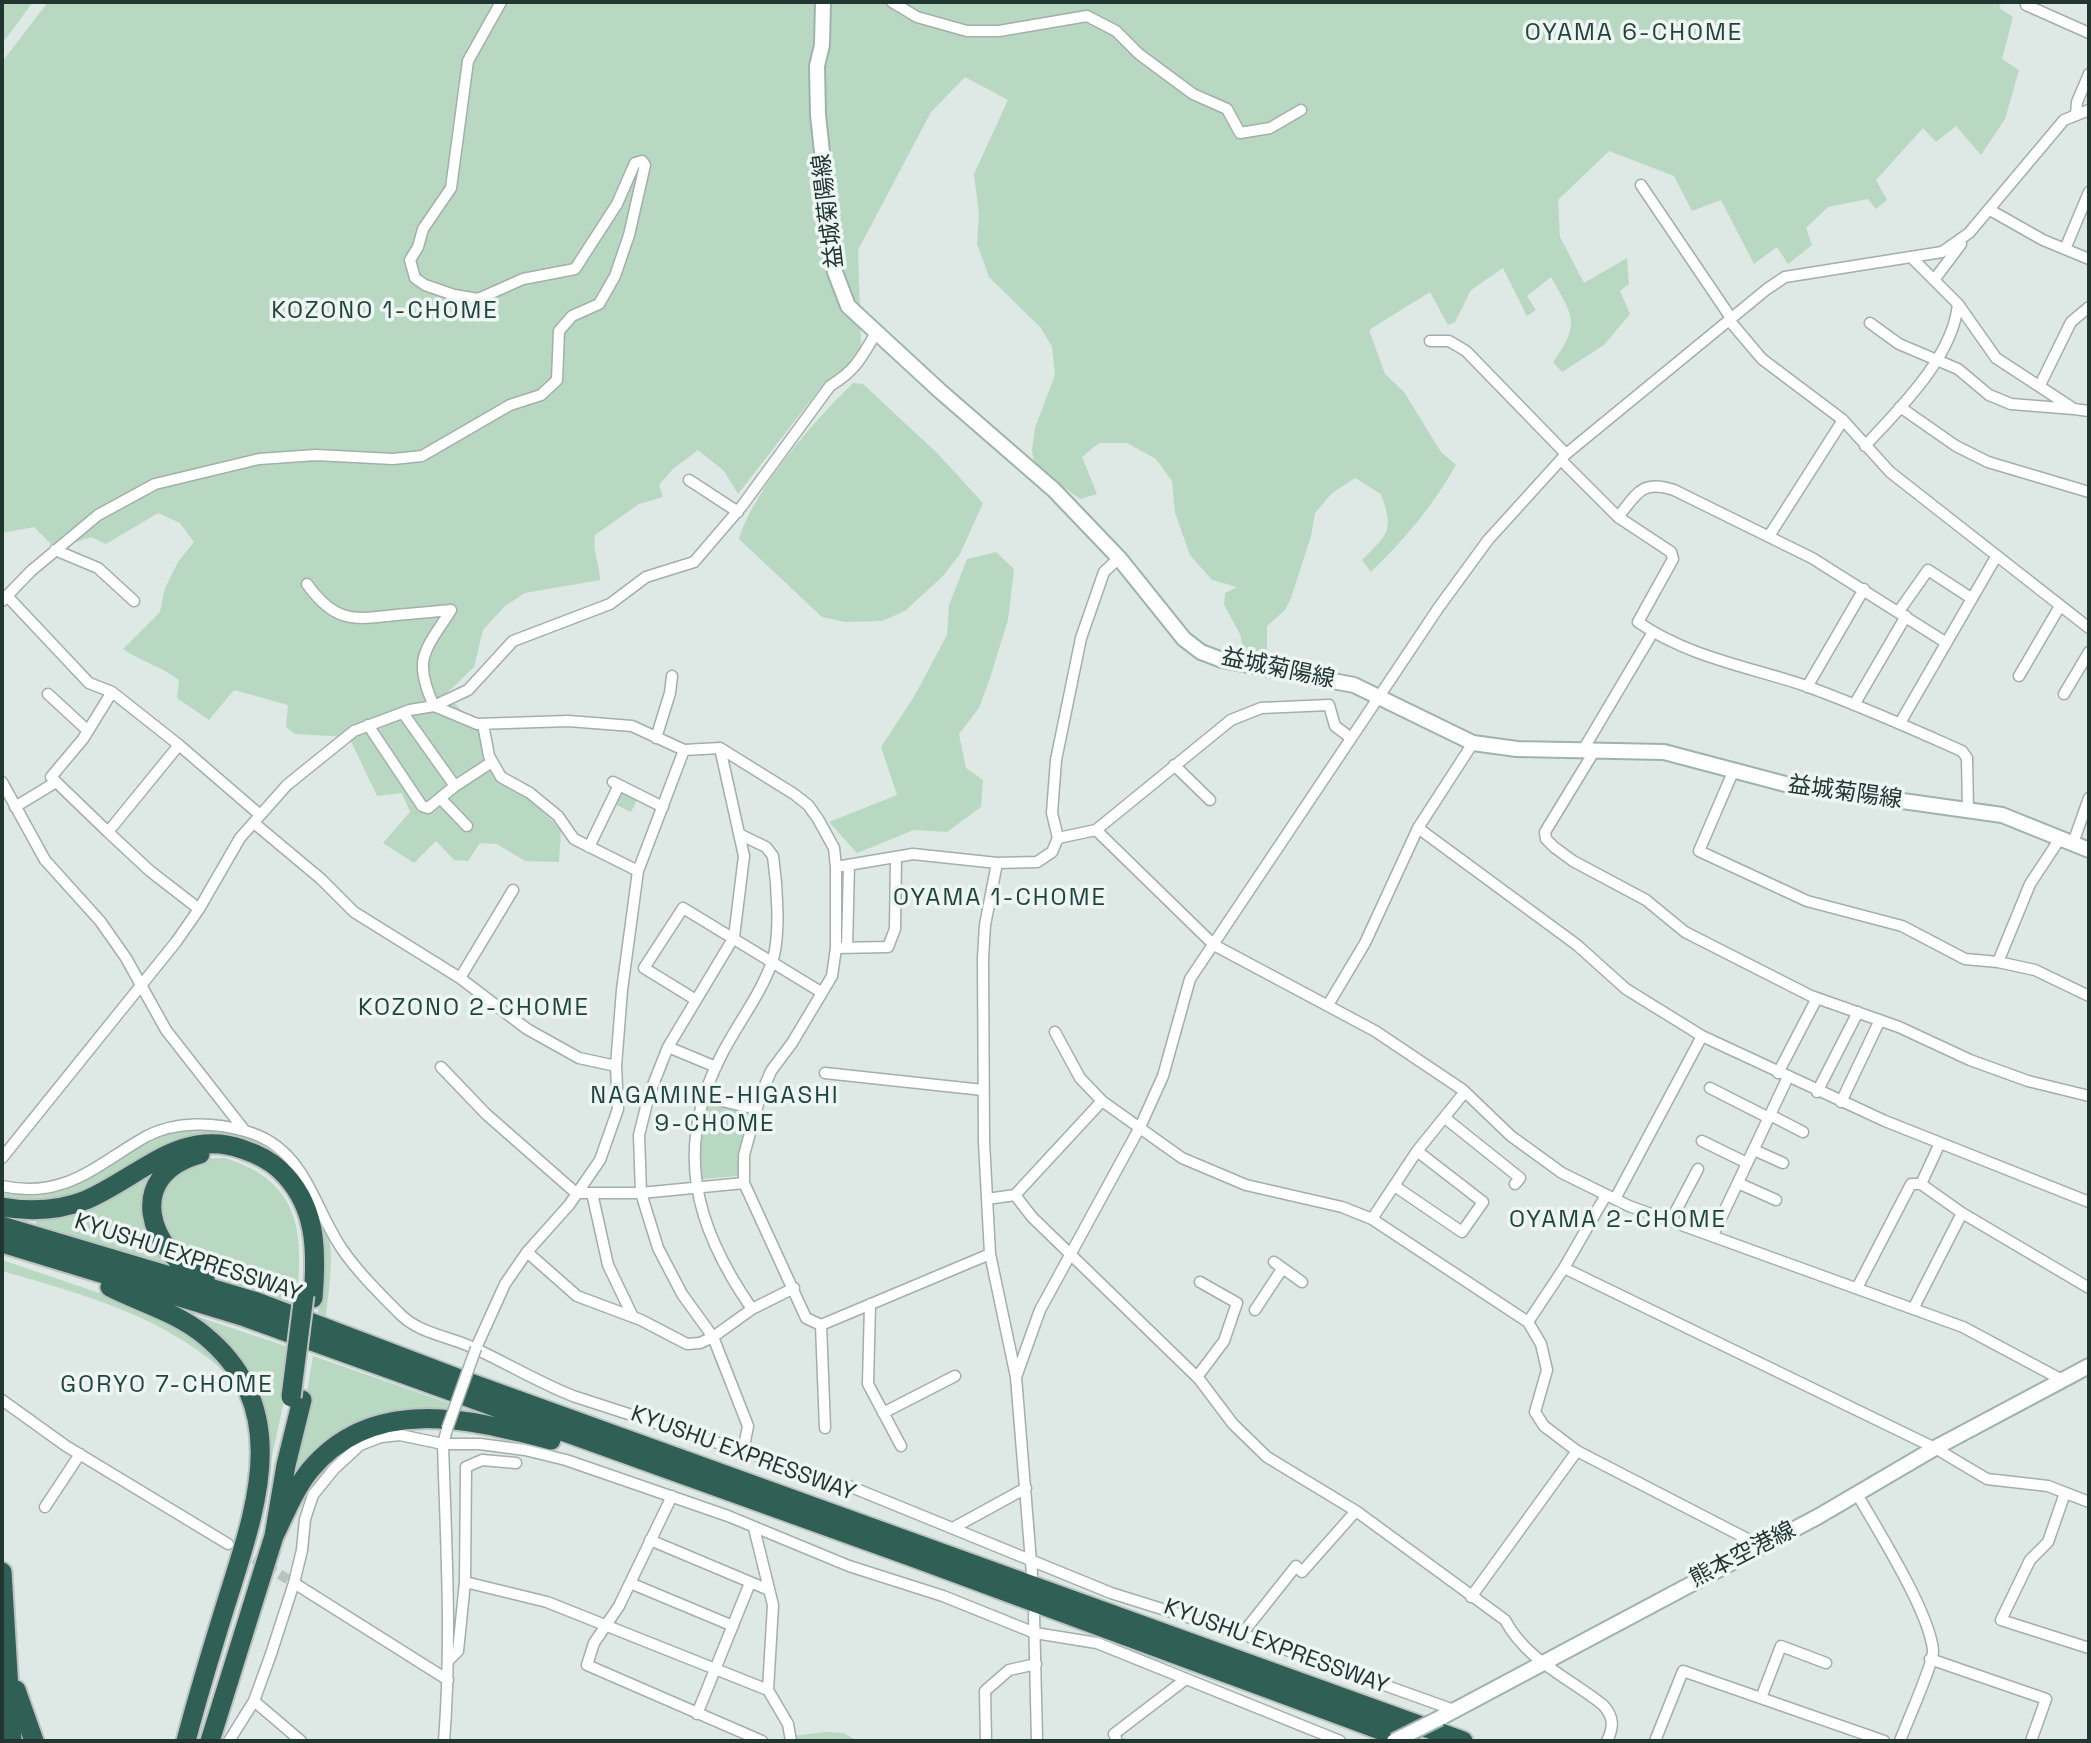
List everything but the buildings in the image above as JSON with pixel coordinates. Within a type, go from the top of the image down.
[{"type":"highway","points":[[2,1207],[23,1211],[55,1209],[95,1195],[172,1151],[192,1145],[229,1144],[272,1163],[303,1198],[314,1233],[296,1399],[274,1536],[230,1679],[207,1737]]},
{"type":"highway","points":[[254,1301],[195,1275],[176,1260],[155,1232],[151,1212],[154,1192],[164,1175],[187,1157],[201,1154],[236,1156],[262,1166],[290,1195],[297,1206],[307,1248],[308,1297]]},
{"type":"highway","name":"KYUSHU EXPRESSWAY","points":[[2,1226],[254,1301],[445,1374],[1463,1741]]},
{"type":"highway","name":"KYUSHU EXPRESSWAY","points":[[2,1243],[245,1317],[722,1488],[1410,1741]]},
{"type":"highway","points":[[56,1260],[189,1323],[223,1353],[240,1375],[254,1401],[262,1446],[252,1520],[186,1741]]},
{"type":"highway","points":[[252,1520],[268,1492],[296,1399]]},
{"type":"highway","points":[[274,1536],[309,1472],[329,1451],[367,1428],[386,1421],[407,1418],[440,1417],[484,1423],[722,1488]]},
{"type":"highway","points":[[2,1572],[12,1741]]},
{"type":"highway","points":[[9,1669],[34,1741]]},
{"type":"highway","points":[[174,1741],[196,1702]]},
{"type":"main road","name":"益城菊陽線","points":[[823,2],[822,45],[817,66],[818,114],[835,272],[848,306],[1054,489],[1119,558],[1176,630],[1201,652],[1222,660],[1343,682],[1473,743],[1517,749],[1664,752],[1789,785],[2003,814],[2089,850]]},
{"type":"main road","name":"熊本空港線","points":[[1394,1741],[1761,1546],[1935,1448],[2089,1367]]},
{"type":"street","points":[[501,2],[468,61],[451,188],[423,229],[418,247],[410,260],[415,278],[425,285],[454,295],[478,299],[523,279],[575,269],[617,204],[635,163],[642,161],[645,165],[638,200],[615,276],[599,304],[572,316],[559,331],[556,380],[541,395],[510,405],[422,456],[393,459],[316,455],[259,458],[155,484],[98,515],[55,550],[5,599],[89,683],[112,692],[179,745],[354,912],[460,978],[527,1029],[579,1058],[616,1066]]},
{"type":"street","points":[[892,2],[917,17],[967,31],[999,31],[1087,16],[1116,31],[1139,54],[1193,94],[1227,109],[1240,133],[1270,128],[1301,110]]},
{"type":"street","points":[[2025,5],[2089,33]]},
{"type":"street","points":[[2076,115],[2077,102],[2089,74]]},
{"type":"street","points":[[1934,280],[1969,233],[2064,120],[2089,110]]},
{"type":"street","points":[[1641,185],[1730,319],[1762,359],[1843,420],[1890,472],[2089,628]]},
{"type":"street","points":[[2065,249],[2089,192]]},
{"type":"street","points":[[1990,209],[2089,260]]},
{"type":"street","points":[[1016,1377],[1030,1332],[1140,1127],[1163,1076],[1190,979],[1351,738],[1488,540],[1564,457],[1730,319],[1785,277],[1942,252],[1969,233]]},
{"type":"street","points":[[1911,257],[1958,304],[1996,358],[2074,409]]},
{"type":"street","points":[[1865,446],[1919,387],[1956,319],[1958,304]]},
{"type":"street","points":[[2040,385],[2071,322],[2089,307]]},
{"type":"street","points":[[1870,323],[1899,344],[1958,369],[1989,395],[2011,404],[2089,411]]},
{"type":"street","points":[[2,1158],[199,909],[240,838],[287,785],[354,731],[403,713],[434,706],[468,690],[513,641],[610,604],[646,577],[694,562],[738,512],[830,386],[850,374],[860,362],[876,333]]},
{"type":"street","points":[[1430,341],[1449,341],[1466,351],[1618,517],[1671,552],[1672,559],[1639,622],[1653,632],[1703,654],[1807,687],[1900,723],[1962,751],[1967,758],[1968,810]]},
{"type":"street","points":[[1900,407],[1956,446],[1988,462],[2089,492]]},
{"type":"street","points":[[1769,536],[1843,420]]},
{"type":"street","points":[[689,480],[738,512]]},
{"type":"street","points":[[1618,517],[1642,488],[1657,484],[1769,536],[1864,589],[1945,642]]},
{"type":"street","points":[[55,550],[98,568],[134,601]]},
{"type":"street","points":[[1900,723],[1996,557]]},
{"type":"street","points":[[836,867],[913,854],[997,863],[1037,862],[1052,852],[1058,838],[1052,813],[1056,760],[1081,638],[1104,572],[1119,558]]},
{"type":"street","points":[[1854,705],[1928,570],[1971,598]]},
{"type":"street","points":[[307,584],[327,607],[351,619],[450,610],[432,635],[424,659],[422,679],[434,706],[483,724],[581,722],[632,726],[684,750],[720,748],[808,805],[834,848],[836,948],[832,976],[792,1044],[771,1071],[756,1109],[744,1155],[744,1183],[806,1318],[821,1325],[990,1254]]},
{"type":"street","points":[[1807,687],[1864,589]]},
{"type":"street","points":[[2019,676],[2029,650],[2060,606]]},
{"type":"street","points":[[1653,632],[1545,832],[1546,839],[1573,861],[1646,900],[1685,932],[1817,998],[1880,1020],[1970,1060],[2028,1081],[2089,1096]]},
{"type":"street","points":[[2064,694],[2089,652]]},
{"type":"street","points":[[656,738],[670,693],[671,676]]},
{"type":"street","points":[[112,692],[51,777],[150,871],[199,909]]},
{"type":"street","points":[[48,694],[87,730]]},
{"type":"street","points":[[1058,838],[1096,830],[1231,720],[1261,708],[1329,705],[1335,726],[1351,738]]},
{"type":"street","points":[[403,713],[455,786]]},
{"type":"street","points":[[483,724],[492,762],[501,777],[530,793],[558,816],[574,839],[638,871]]},
{"type":"street","points":[[368,725],[422,806],[434,806],[455,786],[492,762]]},
{"type":"street","points":[[1328,1005],[1365,943],[1418,828],[1473,743]]},
{"type":"street","points":[[108,832],[179,745]]},
{"type":"street","points":[[720,748],[744,856],[734,937],[668,1047],[649,1095],[639,1135],[641,1193],[658,1248],[682,1294],[713,1337],[748,1426],[743,1452]]},
{"type":"street","points":[[444,1741],[449,1660],[450,1570],[443,1444],[476,1348],[505,1284],[600,1160],[618,1109],[616,1066],[622,990],[638,871],[684,750]]},
{"type":"street","points":[[1174,765],[1209,800]]},
{"type":"street","points":[[1733,772],[1699,851],[1807,901],[1902,926],[1965,959],[1998,962],[2035,970],[2089,996]]},
{"type":"street","points":[[2,782],[45,860],[100,921],[126,958],[139,986],[166,1030],[245,1131]]},
{"type":"street","points":[[15,807],[56,782]]},
{"type":"street","points":[[589,847],[616,784],[663,807]]},
{"type":"street","points":[[1998,962],[2030,884],[2067,840],[2089,798]]},
{"type":"street","points":[[441,799],[467,826]]},
{"type":"street","points":[[1418,828],[1577,945],[1626,989],[1702,1036],[1817,1092],[2089,1202]]},
{"type":"street","points":[[1096,830],[1214,945],[1375,1031],[1464,1093],[1511,1136],[1562,1173],[1611,1197],[1963,1327],[2064,1381]]},
{"type":"street","points":[[739,834],[766,847],[773,856],[776,887],[773,961],[716,1067],[694,1141],[696,1188],[711,1240],[752,1309]]},
{"type":"street","points":[[836,948],[888,947],[895,929],[896,857]]},
{"type":"street","points":[[997,863],[985,925],[983,1090],[987,1199],[990,1254],[1016,1377],[1032,1574]]},
{"type":"street","points":[[848,948],[849,865]]},
{"type":"street","points":[[460,978],[513,890]]},
{"type":"street","points":[[696,1000],[644,968],[683,908],[821,992]]},
{"type":"street","points":[[1713,1235],[1769,1117],[1783,1075],[1817,998]]},
{"type":"street","points":[[1817,1092],[1858,1012]]},
{"type":"street","points":[[1841,1102],[1880,1020]]},
{"type":"street","points":[[1055,1032],[1080,1078],[1102,1101],[1182,1158],[1246,1185],[1342,1207],[1372,1219],[1528,1322],[1541,1344],[1547,1370],[1535,1412],[1544,1426],[1577,1451],[1761,1546]]},
{"type":"street","points":[[1528,1322],[1611,1197],[1702,1036]]},
{"type":"street","points":[[668,1047],[716,1067]]},
{"type":"street","points":[[442,1067],[486,1114],[576,1193],[641,1193],[744,1183]]},
{"type":"street","points":[[825,1073],[983,1090]]},
{"type":"street","points":[[1710,1088],[1803,1132]]},
{"type":"street","points":[[1372,1219],[1396,1187],[1417,1151],[1464,1093]]},
{"type":"street","points":[[705,1097],[756,1109]]},
{"type":"street","points":[[987,1199],[1015,1195],[1102,1101]]},
{"type":"street","points":[[1445,1118],[1520,1178]]},
{"type":"street","points":[[2,1186],[38,1189],[68,1183],[97,1169],[149,1135],[186,1125],[245,1131],[278,1147],[290,1158],[307,1179],[343,1251],[399,1314],[417,1327],[476,1348],[540,1383],[573,1396],[844,1485],[1111,1593],[1241,1633],[1454,1710]]},
{"type":"street","points":[[1702,1141],[1747,1163]]},
{"type":"street","points":[[1921,1184],[1940,1143]]},
{"type":"street","points":[[1754,1150],[1783,1163]]},
{"type":"street","points":[[1396,1187],[1462,1232],[1483,1202],[1417,1151]]},
{"type":"street","points":[[1671,1220],[1698,1169]]},
{"type":"street","points":[[1738,1183],[1776,1200]]},
{"type":"street","points":[[1857,1288],[1911,1184],[1921,1184],[1962,1213],[2089,1288]]},
{"type":"street","points":[[592,1193],[608,1265],[633,1317]]},
{"type":"street","points":[[1015,1195],[1197,1377],[1233,1424],[1267,1457],[1356,1511],[1505,1620],[1515,1640],[1541,1662],[1597,1700],[1611,1714],[1613,1730],[1607,1741]]},
{"type":"street","points":[[1913,1309],[1962,1213]]},
{"type":"street","points":[[527,1252],[577,1297],[633,1317],[687,1344],[700,1343],[713,1337],[752,1309],[794,1288]]},
{"type":"street","points":[[1255,1310],[1278,1265],[1302,1282]]},
{"type":"street","points":[[1564,1268],[1935,1448],[1987,1479],[2048,1486],[2089,1502]]},
{"type":"street","points":[[1197,1377],[1223,1341],[1237,1303],[1200,1282]]},
{"type":"street","points":[[870,1304],[868,1384],[901,1446]]},
{"type":"street","points":[[821,1325],[825,1428]]},
{"type":"street","points":[[883,1413],[955,1376]]},
{"type":"street","points":[[2,1399],[80,1454],[228,1544]]},
{"type":"street","points":[[229,1741],[254,1701],[294,1583],[313,1495],[334,1469],[360,1445],[381,1437],[400,1436],[443,1444],[480,1444],[525,1450],[566,1460],[672,1496],[1035,1633],[1097,1643],[1340,1741]]},
{"type":"street","points":[[1471,1597],[1577,1451]]},
{"type":"street","points":[[45,1507],[80,1454]]},
{"type":"street","points":[[449,1660],[458,1651],[465,1582],[467,1467],[482,1460],[516,1463]]},
{"type":"street","points":[[953,1528],[1026,1488]]},
{"type":"street","points":[[2065,1493],[2048,1542],[2030,1560],[2001,1620],[2089,1648]]},
{"type":"street","points":[[1857,1494],[1893,1556],[1924,1622],[1933,1651],[1900,1741]]},
{"type":"street","points":[[672,1496],[630,1583],[594,1643],[587,1665],[762,1741]]},
{"type":"street","points":[[1241,1633],[1296,1566],[1302,1572],[1356,1511]]},
{"type":"street","points":[[754,1528],[773,1605],[768,1690],[788,1724],[791,1741]]},
{"type":"street","points":[[650,1540],[769,1590]]},
{"type":"street","points":[[465,1582],[547,1602],[768,1690]]},
{"type":"street","points":[[294,1583],[448,1680]]},
{"type":"street","points":[[630,1583],[733,1626]]},
{"type":"street","points":[[697,1714],[750,1583]]},
{"type":"street","points":[[1034,1614],[1037,1741]]},
{"type":"street","points":[[1761,1698],[1781,1646],[1826,1663]]},
{"type":"street","points":[[1930,1659],[2046,1699],[2031,1741]]},
{"type":"street","points":[[986,1741],[985,1691],[1009,1670],[1036,1664]]},
{"type":"street","points":[[1655,1741],[1683,1671],[1884,1741]]},
{"type":"street","points":[[1117,1741],[1114,1734],[1186,1679]]},
{"type":"street","points":[[254,1701],[301,1741]]},
{"type":"green space","points":[[2,2],[33,2],[2,44]]},
{"type":"green space","points":[[48,2],[2002,2],[1999,8],[2013,17],[2002,59],[2019,70],[2005,119],[1981,155],[1956,126],[1936,142],[1923,128],[1876,180],[1887,200],[1876,209],[1868,199],[1828,207],[1806,228],[1812,245],[1788,264],[1777,247],[1754,264],[1721,200],[1692,211],[1674,176],[1609,151],[1558,200],[1560,237],[1584,283],[1627,258],[1629,284],[1620,291],[1630,314],[1604,345],[1562,372],[1553,362],[1568,338],[1571,319],[1551,277],[1527,296],[1536,310],[1527,316],[1503,268],[1471,290],[1455,322],[1448,325],[1430,292],[1369,330],[1385,374],[1404,392],[1441,452],[1456,465],[1417,522],[1371,572],[1362,560],[1378,544],[1388,524],[1381,494],[1355,478],[1332,493],[1315,513],[1311,536],[1291,598],[1285,610],[1267,626],[1267,662],[1246,661],[1240,634],[1224,605],[1225,593],[1237,587],[1212,580],[1190,555],[1175,513],[1172,481],[1156,459],[1127,443],[1099,443],[1082,457],[1097,494],[1080,499],[1035,466],[1032,451],[1035,428],[1055,375],[1052,347],[1041,328],[989,277],[977,244],[979,215],[974,174],[1008,100],[965,77],[931,112],[858,250],[861,346],[846,367],[825,382],[738,494],[724,471],[698,450],[673,469],[659,485],[663,497],[639,504],[595,535],[600,580],[525,593],[505,606],[483,630],[474,667],[446,694],[479,730],[485,758],[500,781],[528,798],[561,829],[559,862],[525,861],[497,844],[480,843],[468,861],[454,860],[436,841],[414,863],[383,843],[410,812],[402,793],[377,796],[349,737],[295,734],[286,727],[288,705],[234,690],[209,720],[177,698],[179,680],[123,649],[160,612],[165,588],[178,562],[194,542],[180,523],[158,513],[106,544],[91,537],[56,549],[34,527],[2,533],[2,62]]},
{"type":"green space","points":[[853,383],[863,384],[937,453],[983,503],[960,554],[943,576],[905,611],[882,621],[845,622],[822,617],[739,539],[758,498],[787,456]]},
{"type":"green space","points":[[996,552],[1014,569],[1008,620],[979,708],[959,734],[966,768],[983,780],[981,807],[947,832],[914,830],[857,853],[829,822],[897,795],[881,747],[915,695],[947,635],[949,605],[967,559]]},
{"type":"green space","points":[[621,789],[638,798],[631,812],[614,804]]},
{"type":"green space","points":[[712,1103],[747,1113],[749,1117],[741,1147],[739,1176],[700,1179],[700,1128],[702,1118]]},
{"type":"green space","points":[[206,1127],[255,1140],[278,1156],[299,1180],[318,1212],[330,1248],[326,1316],[318,1313],[322,1266],[320,1229],[245,1142],[130,1168],[62,1201],[2,1202],[2,1191],[34,1192],[62,1187],[86,1178],[152,1141],[177,1132]]},
{"type":"green space","points":[[225,1158],[251,1169],[270,1182],[284,1197],[293,1214],[298,1234],[299,1256],[296,1306],[210,1275],[187,1262],[158,1215],[158,1203],[168,1178],[200,1159]]},
{"type":"green space","points":[[158,1162],[147,1201],[185,1274],[35,1227],[37,1216]]},
{"type":"green space","points":[[2,1260],[143,1308],[205,1341],[235,1382],[184,1341],[156,1325],[65,1289],[2,1271]]},
{"type":"green space","points":[[169,1307],[291,1348],[286,1392],[268,1474],[255,1389]]},
{"type":"green space","points":[[313,1356],[477,1413],[475,1417],[386,1417],[292,1486]]},
{"type":"green space","points":[[843,1733],[858,1741],[791,1741],[793,1736]]},
{"type":"tunnel","points":[[241,1551],[294,1583]]},
{"type":"district","name":"OYAMA 6-CHOME","points":[[1634,33]]},
{"type":"district","name":"KOZONO 1-CHOME","points":[[385,311]]},
{"type":"district","name":"OYAMA 1-CHOME","points":[[1000,898]]},
{"type":"district","name":"KOZONO 2-CHOME","points":[[474,1008]]},
{"type":"district","name":"NAGAMINE-HIGASHI 9-CHOME","points":[[715,1110]]},
{"type":"district","name":"OYAMA 2-CHOME","points":[[1618,1220]]},
{"type":"district","name":"GORYO 7-CHOME","points":[[167,1385]]}]
